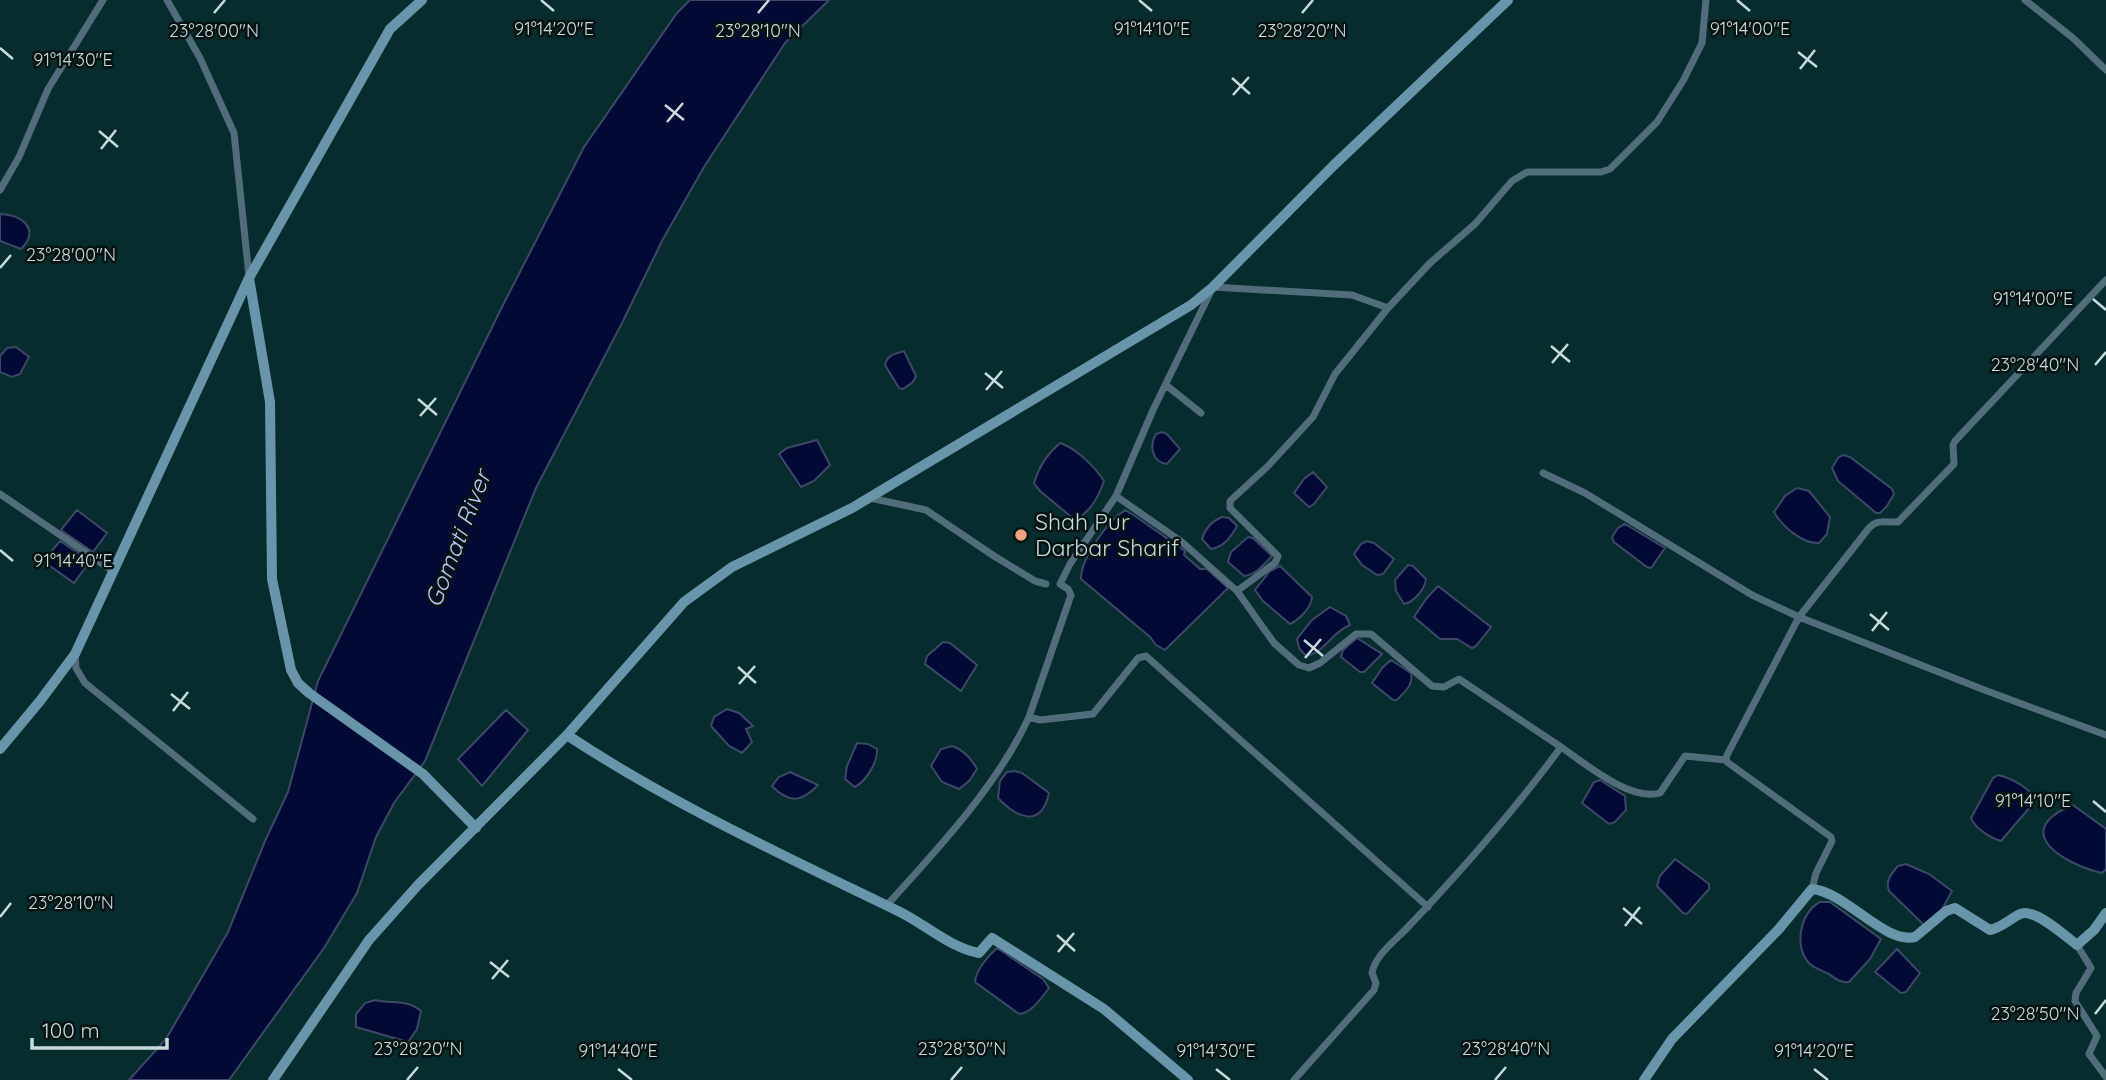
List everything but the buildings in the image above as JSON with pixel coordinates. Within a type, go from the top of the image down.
[{"type":"street","points":[[0,190],[19,156],[48,89],[103,0]]},
{"type":"street","points":[[167,0],[200,58],[234,133],[249,278],[270,402],[272,579],[291,670],[298,683],[309,693],[422,774],[475,828]]},
{"type":"street","points":[[0,749],[75,654],[249,278],[390,29],[422,0]]},
{"type":"street","points":[[273,1080],[369,940],[418,885],[567,735],[684,602],[732,567],[869,498],[1167,321],[1213,287],[1342,158],[1508,0]]},
{"type":"street","points":[[1237,591],[1275,563],[1278,556],[1230,508],[1230,501],[1313,417],[1335,374],[1388,308],[1430,263],[1475,224],[1519,176],[1527,172],[1601,173],[1618,162],[1657,122],[1683,81],[1702,43],[1706,0]]},
{"type":"street","points":[[2025,0],[2073,38],[2106,71]]},
{"type":"street","points":[[1726,760],[1799,617],[1873,524],[1886,520],[1898,522],[1952,467],[1955,460],[1952,445],[1955,441],[2106,279]]},
{"type":"street","points":[[1213,287],[1352,295],[1388,308]]},
{"type":"street","points":[[887,906],[949,836],[998,771],[1022,733],[1071,595],[1068,589],[1060,584],[1070,564],[1116,496],[1213,287]]},
{"type":"street","points":[[1166,385],[1201,413]]},
{"type":"street","points":[[1542,473],[1586,493],[1752,595],[1799,617],[2106,735]]},
{"type":"street","points":[[0,494],[113,571]]},
{"type":"street","points":[[1116,496],[1182,542],[1237,591],[1274,643],[1299,665],[1309,668],[1320,663],[1356,634],[1371,634],[1432,686],[1444,687],[1459,679],[1608,778],[1634,792],[1646,795],[1660,793],[1685,756],[1726,760],[1831,837],[1832,841],[1812,889],[1778,930],[1672,1039],[1644,1080]]},
{"type":"street","points":[[869,498],[926,510],[994,556],[1035,581],[1046,584]]},
{"type":"street","points":[[75,654],[76,668],[85,683],[253,819]]},
{"type":"street","points":[[1029,717],[1040,720],[1093,714],[1138,658],[1146,656],[1427,906]]},
{"type":"street","points":[[567,735],[604,760],[657,789],[887,906],[967,951],[979,953],[992,938],[1104,1009],[1188,1080]]},
{"type":"street","points":[[1294,1080],[1374,990],[1376,983],[1373,968],[1377,959],[1534,784],[1561,747]]},
{"type":"street","points":[[1812,889],[1827,892],[1901,937],[1915,937],[1946,911],[1955,908],[1990,930],[2025,912],[2035,914],[2077,945],[2091,968],[2076,993],[2075,1001],[2097,1036],[2089,1054],[2106,1077]]},
{"type":"street","points":[[2077,945],[2094,930],[2106,913]]},
{"type":"water","name":"Gomati River","points":[[690,0],[829,0],[785,43],[704,167],[663,239],[536,488],[425,761],[394,803],[376,837],[357,893],[324,948],[229,1080],[129,1080],[166,1039],[228,932],[288,792],[318,681],[584,147],[677,13]]},
{"type":"water","points":[[0,214],[21,220],[29,229],[27,242],[21,249],[0,241]]},
{"type":"water","points":[[16,347],[29,357],[20,374],[12,377],[0,372],[0,356],[7,348]]},
{"type":"water","points":[[904,351],[916,376],[913,382],[903,389],[899,388],[885,365],[890,357]]},
{"type":"water","points":[[1162,432],[1180,449],[1167,464],[1155,457],[1152,448],[1156,434]]},
{"type":"water","points":[[817,440],[830,465],[814,481],[801,487],[779,454],[787,448]]},
{"type":"water","points":[[1060,443],[1085,459],[1104,481],[1093,504],[1075,520],[1034,483],[1044,461]]},
{"type":"water","points":[[1843,455],[1850,457],[1892,489],[1894,494],[1880,513],[1876,513],[1838,481],[1832,468]]},
{"type":"water","points":[[1313,472],[1327,487],[1309,507],[1294,493]]},
{"type":"water","points":[[1797,488],[1809,491],[1830,517],[1827,534],[1819,543],[1806,541],[1793,533],[1774,512],[1785,496]]},
{"type":"water","points":[[77,510],[107,533],[93,552],[61,530]]},
{"type":"water","points":[[1125,510],[1185,551],[1184,555],[1200,569],[1207,569],[1228,588],[1165,650],[1081,579],[1085,561],[1096,541]]},
{"type":"water","points":[[1222,517],[1229,518],[1237,526],[1227,541],[1211,549],[1202,539],[1209,526]]},
{"type":"water","points":[[1625,524],[1665,548],[1651,568],[1614,542],[1612,537],[1618,528]]},
{"type":"water","points":[[1248,537],[1253,538],[1272,556],[1256,571],[1244,576],[1228,562],[1231,552]]},
{"type":"water","points":[[60,541],[90,561],[74,583],[43,561]]},
{"type":"water","points":[[1367,541],[1374,543],[1394,559],[1383,574],[1377,575],[1362,565],[1354,554],[1361,544]]},
{"type":"water","points":[[1408,565],[1413,566],[1426,579],[1424,587],[1412,601],[1404,604],[1396,591],[1395,580]]},
{"type":"water","points":[[1280,566],[1312,597],[1304,613],[1290,624],[1263,601],[1255,590],[1270,571]]},
{"type":"water","points":[[1438,586],[1491,627],[1476,646],[1472,648],[1457,639],[1440,639],[1414,617]]},
{"type":"water","points":[[1330,607],[1346,616],[1350,625],[1338,632],[1318,651],[1306,656],[1299,648],[1297,639],[1312,620]]},
{"type":"water","points":[[1357,638],[1382,654],[1364,672],[1360,672],[1341,657],[1343,650]]},
{"type":"water","points":[[943,642],[950,643],[977,665],[961,691],[925,664],[927,656]]},
{"type":"water","points":[[1391,660],[1411,673],[1412,677],[1410,685],[1397,700],[1393,700],[1372,683]]},
{"type":"water","points":[[727,709],[739,713],[753,726],[746,729],[752,742],[742,753],[729,746],[711,726],[714,717]]},
{"type":"water","points":[[506,710],[528,730],[482,786],[458,759]]},
{"type":"water","points":[[857,743],[868,744],[877,749],[877,754],[870,771],[855,787],[845,779],[847,766]]},
{"type":"water","points":[[952,746],[967,755],[977,769],[959,789],[942,782],[931,766],[941,749]]},
{"type":"water","points":[[790,772],[818,785],[801,798],[784,796],[772,786],[779,777]]},
{"type":"water","points":[[1007,772],[1022,773],[1049,793],[1040,812],[1034,816],[1020,815],[998,798],[1000,781]]},
{"type":"water","points":[[1998,775],[2020,784],[2036,800],[2001,841],[1983,832],[1971,818],[1993,778]]},
{"type":"water","points":[[1600,780],[1625,796],[1626,810],[1615,822],[1609,824],[1582,803],[1594,782]]},
{"type":"water","points":[[2073,805],[2106,829],[2106,869],[2102,873],[2087,869],[2059,854],[2044,836],[2045,825],[2054,815]]},
{"type":"water","points":[[1675,859],[1709,884],[1709,889],[1687,914],[1657,886],[1660,876]]},
{"type":"water","points":[[1906,864],[1929,874],[1952,891],[1939,915],[1924,925],[1889,891],[1888,881],[1891,875],[1898,866]]},
{"type":"water","points":[[1820,902],[1830,902],[1881,939],[1870,959],[1849,982],[1843,982],[1812,965],[1802,949],[1800,940],[1804,922],[1813,907]]},
{"type":"water","points":[[997,948],[1043,979],[1049,988],[1036,1004],[1024,1013],[1019,1014],[975,982],[980,968]]},
{"type":"water","points":[[1897,949],[1920,973],[1906,992],[1901,993],[1875,972]]},
{"type":"water","points":[[375,1000],[405,1003],[421,1011],[417,1029],[408,1042],[356,1027],[356,1014],[365,1003]]},
{"type":"place","name":"Shah Pur Darbar Sharif","points":[[1021,535]]}]
